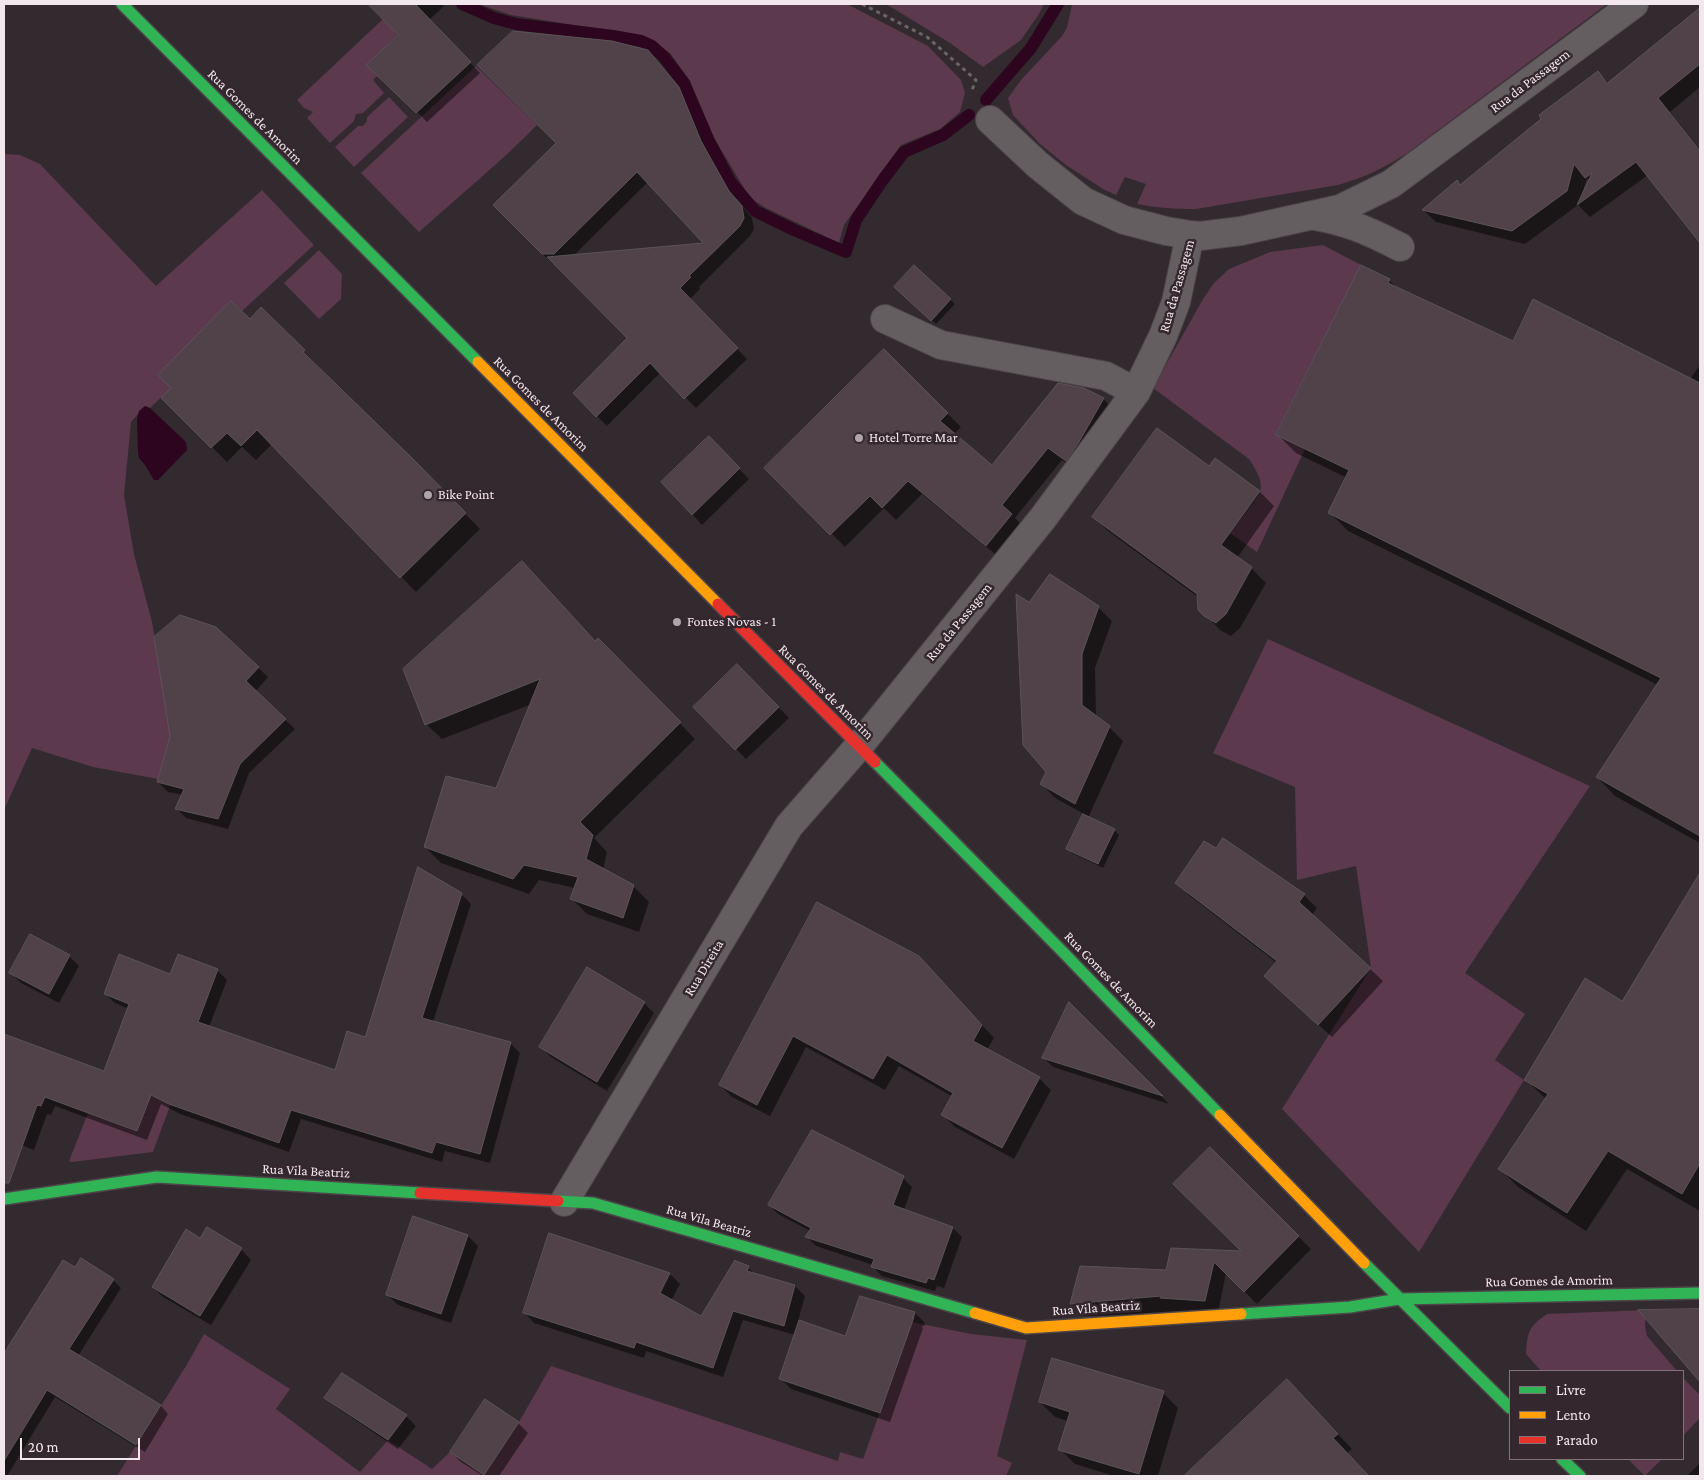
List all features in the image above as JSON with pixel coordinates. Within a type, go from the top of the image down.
[{"type":"main road","name":"Rua Gomes de Amorim","points":[[122,4],[1062,951],[1399,1299],[1509,1407]]},
{"type":"main road","name":"Rua Vila Beatriz","points":[[4,1199],[157,1177],[594,1203],[1026,1328],[1350,1307],[1399,1299]]},
{"type":"main road","name":"Rua Gomes de Amorim","points":[[1399,1299],[1700,1293]]},
{"type":"main road","points":[[1563,1460],[1580,1476]]},
{"type":"street","name":"Rua da Passagem","points":[[859,746],[1044,518],[1136,392],[1163,336],[1176,302],[1190,235],[1200,236],[1241,231],[1340,209],[1391,184],[1634,4]]},
{"type":"street","points":[[990,120],[1038,165],[1083,201],[1124,220],[1190,235]]},
{"type":"street","points":[[1314,215],[1341,220],[1367,230],[1400,247]]},
{"type":"street","points":[[885,319],[941,345],[1106,376],[1136,392]]},
{"type":"street","name":"Rua Direita","points":[[564,1202],[789,826],[859,746]]},
{"type":"path","points":[[862,4],[927,38],[976,80],[970,96]]},
{"type":"shaded area","points":[[479,4],[847,4],[928,46],[961,80],[965,93],[960,112],[940,129],[901,145],[844,225],[839,243],[766,208],[750,198],[714,138],[690,81],[670,53],[644,36],[511,15]]},
{"type":"shaded area","points":[[886,4],[1044,4],[1021,40],[983,67],[950,43]]},
{"type":"shaded area","points":[[1072,4],[1607,4],[1406,154],[1365,176],[1338,185],[1196,209],[1166,208],[1137,204],[1146,184],[1125,177],[1116,195],[1103,189],[1066,165],[1040,144],[1013,115],[1008,98],[1021,80],[1062,36],[1067,28]]},
{"type":"shaded area","points":[[383,19],[400,27],[395,32],[397,35],[367,65],[377,76],[373,80],[384,93],[363,113],[356,114],[354,121],[330,143],[307,118],[313,112],[304,108],[297,100]]},
{"type":"shaded area","points":[[476,66],[537,125],[419,232],[361,173]]},
{"type":"shaded area","points":[[389,97],[408,117],[354,167],[335,147],[358,126],[363,126],[367,121],[367,117]]},
{"type":"shaded area","points":[[4,154],[20,155],[40,164],[156,286],[262,190],[314,245],[242,311],[231,301],[171,388],[150,408],[145,406],[131,422],[124,495],[134,554],[152,622],[171,735],[158,779],[93,767],[32,748],[4,810]]},
{"type":"shaded area","points":[[1323,245],[1361,265],[1276,434],[1305,449],[1257,552],[1230,533],[1260,492],[1260,479],[1251,462],[1153,388],[1203,299],[1214,283],[1229,269],[1270,252]]},
{"type":"shaded area","points":[[319,250],[342,274],[341,299],[319,319],[284,283]]},
{"type":"shaded area","points":[[145,406],[150,408],[186,442],[187,450],[158,480],[154,480],[139,458],[137,419],[139,411]]},
{"type":"shaded area","points":[[1268,639],[1590,786],[1465,973],[1525,1014],[1495,1060],[1524,1080],[1419,1252],[1282,1109],[1371,968],[1356,866],[1297,880],[1295,787],[1213,753]]},
{"type":"shaded area","points":[[187,1060],[153,1152],[69,1161],[88,1113],[137,1131],[151,1095],[155,1097]]},
{"type":"shaded area","points":[[1646,1310],[1645,1326],[1647,1336],[1676,1370],[1540,1370],[1526,1354],[1527,1340],[1530,1330],[1536,1322],[1547,1314]]},
{"type":"shaded area","points":[[912,1322],[971,1334],[1027,1340],[997,1456],[1012,1463],[1006,1476],[117,1476],[204,1334],[290,1389],[276,1409],[360,1472],[388,1440],[432,1469],[450,1452],[484,1475],[519,1422],[551,1366],[838,1461],[840,1452],[863,1459]]},
{"type":"shaded area","points":[[1684,1379],[1700,1395],[1700,1418],[1684,1435]]},
{"type":"shaded area","points":[[1629,1460],[1661,1460],[1645,1476]]},
{"type":"building","points":[[368,4],[415,4],[471,62],[416,113],[366,65],[398,35]]},
{"type":"building","points":[[1700,8],[1700,64],[1658,98],[1700,151],[1700,243],[1636,162],[1577,205],[1592,173],[1585,178],[1574,164],[1567,191],[1512,231],[1422,210],[1457,180],[1460,185],[1541,119],[1539,115],[1598,71],[1607,83]]},
{"type":"building","points":[[513,31],[612,41],[648,50],[679,87],[701,141],[729,191],[742,206],[744,218],[740,226],[689,276],[691,277],[680,288],[738,348],[684,399],[650,363],[596,417],[573,393],[627,338],[547,257],[703,243],[637,172],[554,254],[542,254],[493,205],[556,143],[477,65]]},
{"type":"building","points":[[914,265],[951,299],[931,321],[894,287]]},
{"type":"building","points":[[1361,265],[1390,279],[1388,283],[1513,341],[1533,299],[1700,383],[1700,836],[1596,777],[1661,678],[1328,513],[1349,470],[1276,435]]},
{"type":"building","points":[[231,301],[250,319],[261,307],[305,350],[303,352],[466,513],[400,578],[257,430],[241,446],[227,433],[211,448],[161,398],[171,388],[158,375]]},
{"type":"building","points":[[884,349],[948,413],[940,421],[992,465],[1058,383],[1084,388],[1104,398],[1066,461],[1048,448],[1002,505],[1012,514],[986,546],[908,481],[882,508],[870,496],[830,535],[764,468]]},
{"type":"building","points":[[1157,428],[1209,466],[1215,458],[1260,491],[1221,545],[1252,567],[1226,614],[1216,623],[1198,610],[1197,594],[1092,517]]},
{"type":"building","points":[[709,436],[740,468],[692,515],[661,482]]},
{"type":"building","points":[[522,561],[595,641],[598,638],[681,722],[580,822],[593,835],[586,859],[634,885],[623,918],[570,899],[578,877],[524,865],[513,879],[424,847],[446,776],[496,788],[540,679],[425,725],[403,669]]},
{"type":"building","points":[[1050,574],[1099,606],[1082,654],[1082,705],[1110,726],[1075,804],[1040,784],[1046,772],[1023,745],[1016,594],[1029,602]]},
{"type":"building","points":[[180,615],[216,627],[259,667],[246,681],[286,719],[240,764],[218,819],[175,809],[184,789],[157,782],[170,736],[154,637]]},
{"type":"building","points":[[737,664],[779,707],[735,750],[693,707]]},
{"type":"building","points":[[1083,814],[1115,829],[1098,864],[1066,849]]},
{"type":"building","points":[[1223,838],[1305,894],[1299,902],[1371,968],[1318,1025],[1264,976],[1277,961],[1175,883],[1204,841],[1216,848]]},
{"type":"building","points":[[418,867],[462,893],[422,1018],[511,1042],[480,1154],[436,1142],[432,1153],[291,1110],[279,1143],[169,1104],[151,1095],[137,1131],[45,1097],[41,1106],[37,1105],[9,1183],[4,1183],[4,1034],[104,1071],[129,1004],[104,994],[119,954],[170,974],[178,954],[218,969],[198,1022],[335,1070],[347,1031],[365,1037]]},
{"type":"building","points":[[1700,873],[1700,1163],[1682,1194],[1608,1151],[1567,1213],[1498,1169],[1548,1094],[1524,1080],[1585,978],[1622,1001]]},
{"type":"building","points":[[817,902],[919,956],[982,1025],[973,1041],[1040,1077],[1002,1148],[941,1115],[953,1093],[887,1055],[873,1079],[793,1036],[757,1105],[719,1085]]},
{"type":"building","points":[[30,934],[70,955],[49,994],[9,973]]},
{"type":"building","points":[[587,967],[645,1002],[597,1082],[539,1047]]},
{"type":"building","points":[[1069,1002],[1163,1096],[1042,1058]]},
{"type":"building","points":[[812,1130],[904,1176],[893,1205],[953,1227],[934,1280],[928,1278],[926,1283],[871,1267],[874,1259],[805,1237],[811,1228],[768,1205]]},
{"type":"building","points":[[1210,1147],[1299,1236],[1244,1292],[1214,1262],[1205,1301],[1160,1298],[1161,1296],[1070,1304],[1080,1266],[1166,1270],[1171,1248],[1241,1251],[1173,1184]]},
{"type":"building","points":[[413,1216],[468,1235],[441,1314],[386,1295]]},
{"type":"building","points":[[207,1227],[242,1248],[200,1316],[152,1287],[186,1229],[200,1238]]},
{"type":"building","points":[[549,1233],[670,1273],[660,1293],[701,1316],[735,1260],[749,1266],[747,1271],[795,1285],[784,1326],[733,1311],[713,1368],[636,1342],[634,1348],[523,1313]]},
{"type":"building","points":[[81,1258],[114,1279],[69,1349],[161,1405],[136,1445],[47,1390],[4,1461],[4,1353],[63,1260],[75,1267]]},
{"type":"building","points":[[860,1296],[915,1312],[880,1413],[779,1379],[799,1320],[845,1336]]},
{"type":"building","points":[[1700,1309],[1700,1382],[1638,1310]]},
{"type":"building","points":[[1052,1358],[1164,1391],[1139,1474],[1058,1450],[1070,1412],[1039,1402]]},
{"type":"building","points":[[342,1373],[407,1415],[388,1440],[324,1398]]},
{"type":"building","points":[[1287,1379],[1338,1434],[1333,1438],[1369,1476],[1184,1476]]},
{"type":"building","points":[[485,1399],[519,1422],[484,1475],[450,1452]]},
{"type":"waterway","points":[[462,4],[494,18],[516,24],[613,36],[641,41],[652,46],[664,57],[684,83],[709,141],[730,181],[755,211],[846,252],[856,220],[904,152],[943,135],[969,115]]},
{"type":"waterway","points":[[986,100],[1031,48],[1058,4]]},
{"type":"traffic: fast","points":[[122,4],[478,362]]},
{"type":"traffic: fast","points":[[875,762],[1062,951],[1220,1115]]},
{"type":"traffic: fast","points":[[4,1199],[157,1177],[420,1193]]},
{"type":"traffic: fast","points":[[558,1201],[593,1203],[975,1313]]},
{"type":"traffic: fast","points":[[1364,1263],[1509,1407]]},
{"type":"traffic: fast","points":[[1241,1314],[1350,1307],[1399,1299],[1700,1293]]},
{"type":"traffic: fast","points":[[1563,1460],[1580,1476]]},
{"type":"traffic: slow","points":[[478,362],[718,604]]},
{"type":"traffic: slow","points":[[1220,1115],[1364,1263]]},
{"type":"traffic: slow","points":[[975,1313],[1026,1328],[1241,1314]]},
{"type":"traffic: jam","points":[[718,604],[875,762]]},
{"type":"traffic: jam","points":[[420,1193],[558,1201]]},
{"type":"place","name":"Hotel Torre Mar","points":[[859,438]]},
{"type":"place","name":"Bike Point","points":[[428,495]]},
{"type":"place","name":"Fontes Novas - 1","points":[[677,622]]}]
